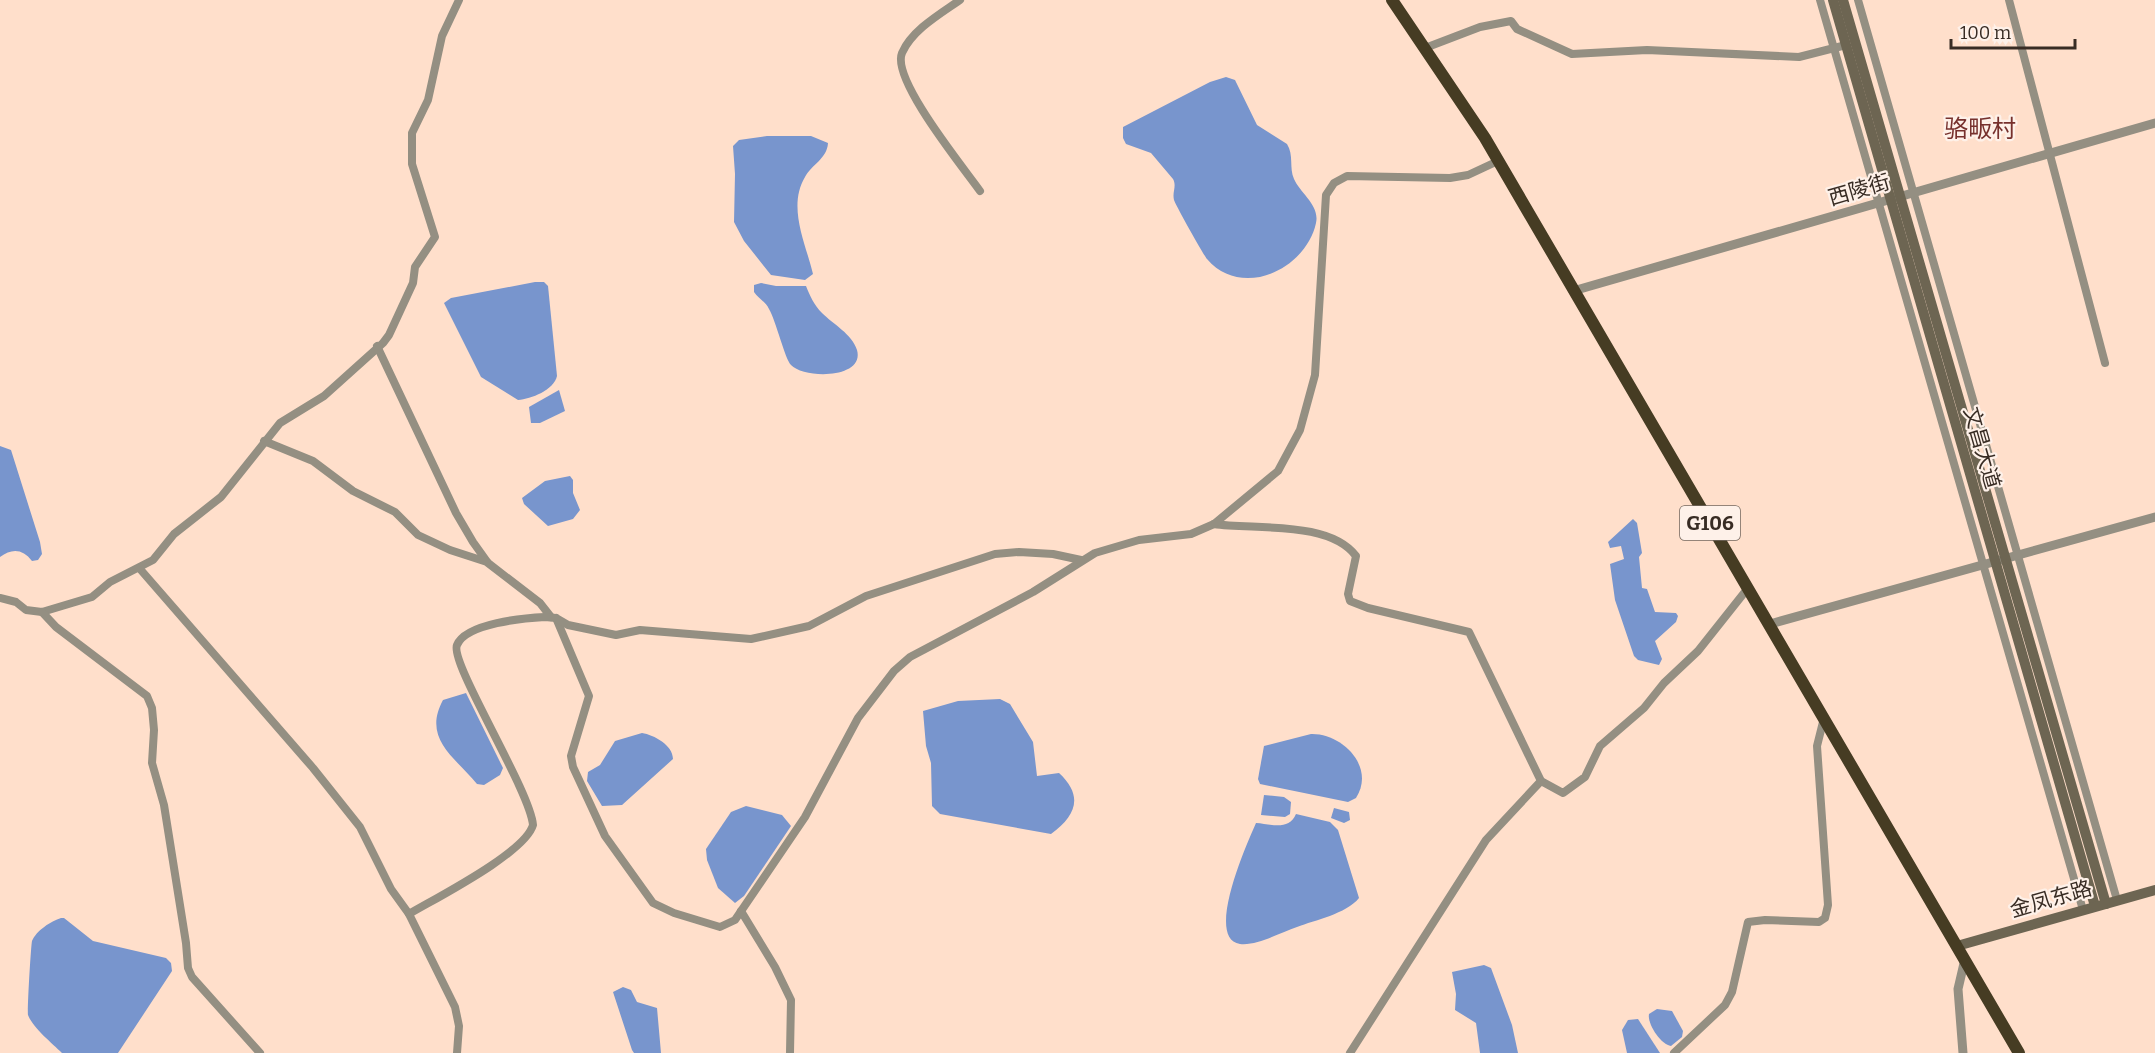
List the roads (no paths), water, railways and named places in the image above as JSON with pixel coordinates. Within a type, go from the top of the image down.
[{"type":"highway","name":"G106","points":[[1392,0],[1498,161],[1825,717],[2019,1053]]},
{"type":"main road","name":"文昌大道","points":[[1833,0],[1845,45],[1895,198]]},
{"type":"main road","name":"文昌大道","points":[[1843,0],[1995,561],[2101,905]]},
{"type":"main road","name":"金凤东路","points":[[1957,946],[2155,890]]},
{"type":"street","points":[[0,598],[11,599],[26,610],[42,612],[80,602],[116,579],[140,569],[153,560],[174,534],[220,497],[264,441],[293,413],[324,396],[389,334],[413,283],[415,267],[435,237],[411,164],[412,133],[428,100],[442,36],[459,0]]},
{"type":"street","points":[[960,0],[914,37],[904,49],[900,62],[912,95],[980,192]]},
{"type":"street","points":[[1820,0],[1878,203],[1995,561],[2083,910]]},
{"type":"street","points":[[1858,0],[2118,900]]},
{"type":"street","points":[[2009,0],[2105,363]]},
{"type":"street","points":[[1425,48],[1480,27],[1511,21],[1517,29],[1572,54],[1647,50],[1799,57],[1845,45]]},
{"type":"street","name":"西陵街","points":[[1573,291],[2155,123]]},
{"type":"street","points":[[554,618],[589,696],[572,756],[573,768],[617,856],[657,907],[720,927],[735,920],[805,817],[858,718],[894,672],[919,651],[1033,592],[1081,560],[1125,543],[1191,534],[1214,524],[1278,471],[1288,456],[1306,412],[1315,375],[1326,195],[1331,186],[1342,177],[1351,175],[1458,177],[1498,161]]},
{"type":"street","points":[[377,346],[456,513],[488,563]]},
{"type":"street","points":[[264,441],[313,461],[353,491],[395,512],[418,535],[488,563],[540,603],[554,618],[567,625],[616,635],[640,630],[751,639],[809,626],[866,596],[995,554],[1030,552],[1081,560]]},
{"type":"street","points":[[1770,624],[2155,516]]},
{"type":"street","points":[[1214,524],[1294,528],[1315,533],[1343,546],[1356,556],[1348,594],[1350,601],[1368,608],[1469,632],[1541,781],[1563,794],[1585,777],[1600,746],[1644,708],[1664,683],[1698,651],[1748,588]]},
{"type":"street","points":[[140,569],[313,768],[360,827],[391,889],[409,914],[457,1013],[459,1026],[457,1053]]},
{"type":"street","points":[[42,612],[56,627],[147,696],[150,702],[154,730],[152,763],[164,805],[188,968],[192,977],[260,1053]]},
{"type":"street","points":[[409,914],[504,857],[516,848],[532,829],[531,818],[523,797],[468,680],[456,646],[479,627],[487,624],[554,618]]},
{"type":"street","points":[[1674,1053],[1725,1005],[1732,992],[1748,922],[1819,921],[1825,918],[1828,905],[1817,746],[1825,717]]},
{"type":"street","points":[[1350,1053],[1486,840],[1541,781]]},
{"type":"street","points":[[741,911],[775,967],[791,1000],[790,1053]]},
{"type":"street","points":[[1963,1053],[1958,989],[1965,959]]},
{"type":"water","points":[[1226,77],[1235,80],[1257,125],[1287,144],[1294,179],[1315,210],[1316,217],[1310,239],[1300,254],[1271,274],[1254,278],[1237,277],[1221,271],[1207,259],[1174,200],[1173,179],[1151,153],[1126,144],[1123,138],[1123,127],[1210,82]]},
{"type":"water","points":[[767,136],[811,136],[828,143],[825,153],[808,172],[800,189],[798,213],[813,274],[805,280],[771,275],[744,241],[734,222],[733,146],[739,140]]},
{"type":"water","points":[[544,282],[548,286],[557,376],[547,389],[535,396],[518,400],[481,377],[444,303],[451,298]]},
{"type":"water","points":[[761,283],[776,286],[806,286],[819,310],[855,344],[857,360],[852,367],[832,374],[820,374],[798,370],[791,365],[769,309],[754,292],[754,285]]},
{"type":"water","points":[[559,390],[565,411],[540,423],[531,423],[529,407]]},
{"type":"water","points":[[0,446],[11,450],[40,542],[42,554],[38,560],[32,561],[25,554],[17,551],[0,557]]},
{"type":"water","points":[[570,476],[573,480],[573,493],[580,510],[573,519],[548,526],[524,504],[522,498],[545,481]]},
{"type":"water","points":[[1633,519],[1637,523],[1642,553],[1639,557],[1642,588],[1647,589],[1655,612],[1676,613],[1678,616],[1676,622],[1655,641],[1662,659],[1659,665],[1638,660],[1634,656],[1615,600],[1610,564],[1624,559],[1621,546],[1610,548],[1608,542]]},
{"type":"water","points":[[466,693],[503,768],[500,775],[484,785],[477,784],[451,756],[439,737],[436,726],[443,700]]},
{"type":"water","points":[[1000,699],[1010,704],[1033,742],[1037,776],[1059,773],[1072,790],[1074,805],[1071,813],[1051,834],[940,814],[932,806],[931,763],[926,746],[923,711],[958,701]]},
{"type":"water","points":[[642,733],[657,738],[666,745],[673,759],[622,805],[602,806],[587,781],[588,772],[600,765],[615,741]]},
{"type":"water","points":[[1311,734],[1334,739],[1353,754],[1362,775],[1361,786],[1356,798],[1348,802],[1260,784],[1258,779],[1264,746]]},
{"type":"water","points":[[1264,795],[1284,797],[1291,802],[1290,814],[1285,817],[1261,815]]},
{"type":"water","points":[[746,806],[782,815],[791,826],[744,896],[735,903],[718,888],[707,860],[706,849],[731,812]]},
{"type":"water","points":[[1334,808],[1349,812],[1350,820],[1344,823],[1331,818]]},
{"type":"water","points":[[1296,814],[1330,822],[1338,830],[1359,898],[1353,904],[1330,916],[1262,941],[1240,944],[1230,938],[1226,926],[1227,908],[1231,888],[1256,823],[1284,825],[1289,823]]},
{"type":"water","points":[[61,918],[93,941],[166,958],[171,963],[172,971],[118,1053],[62,1053],[30,1020],[28,1015],[32,941],[44,927]]},
{"type":"water","points":[[1484,965],[1491,968],[1512,1025],[1518,1053],[1480,1053],[1476,1023],[1455,1010],[1456,994],[1452,972]]},
{"type":"water","points":[[623,987],[631,990],[637,1002],[657,1008],[661,1053],[634,1053],[632,1050],[613,992]]},
{"type":"water","points":[[1657,1009],[1672,1011],[1683,1031],[1682,1037],[1671,1046],[1659,1038],[1650,1023],[1649,1014]]},
{"type":"water","points":[[1638,1019],[1660,1053],[1627,1053],[1622,1030],[1628,1020]]},
{"type":"district","name":"骆畈村","points":[[1980,129]]}]
